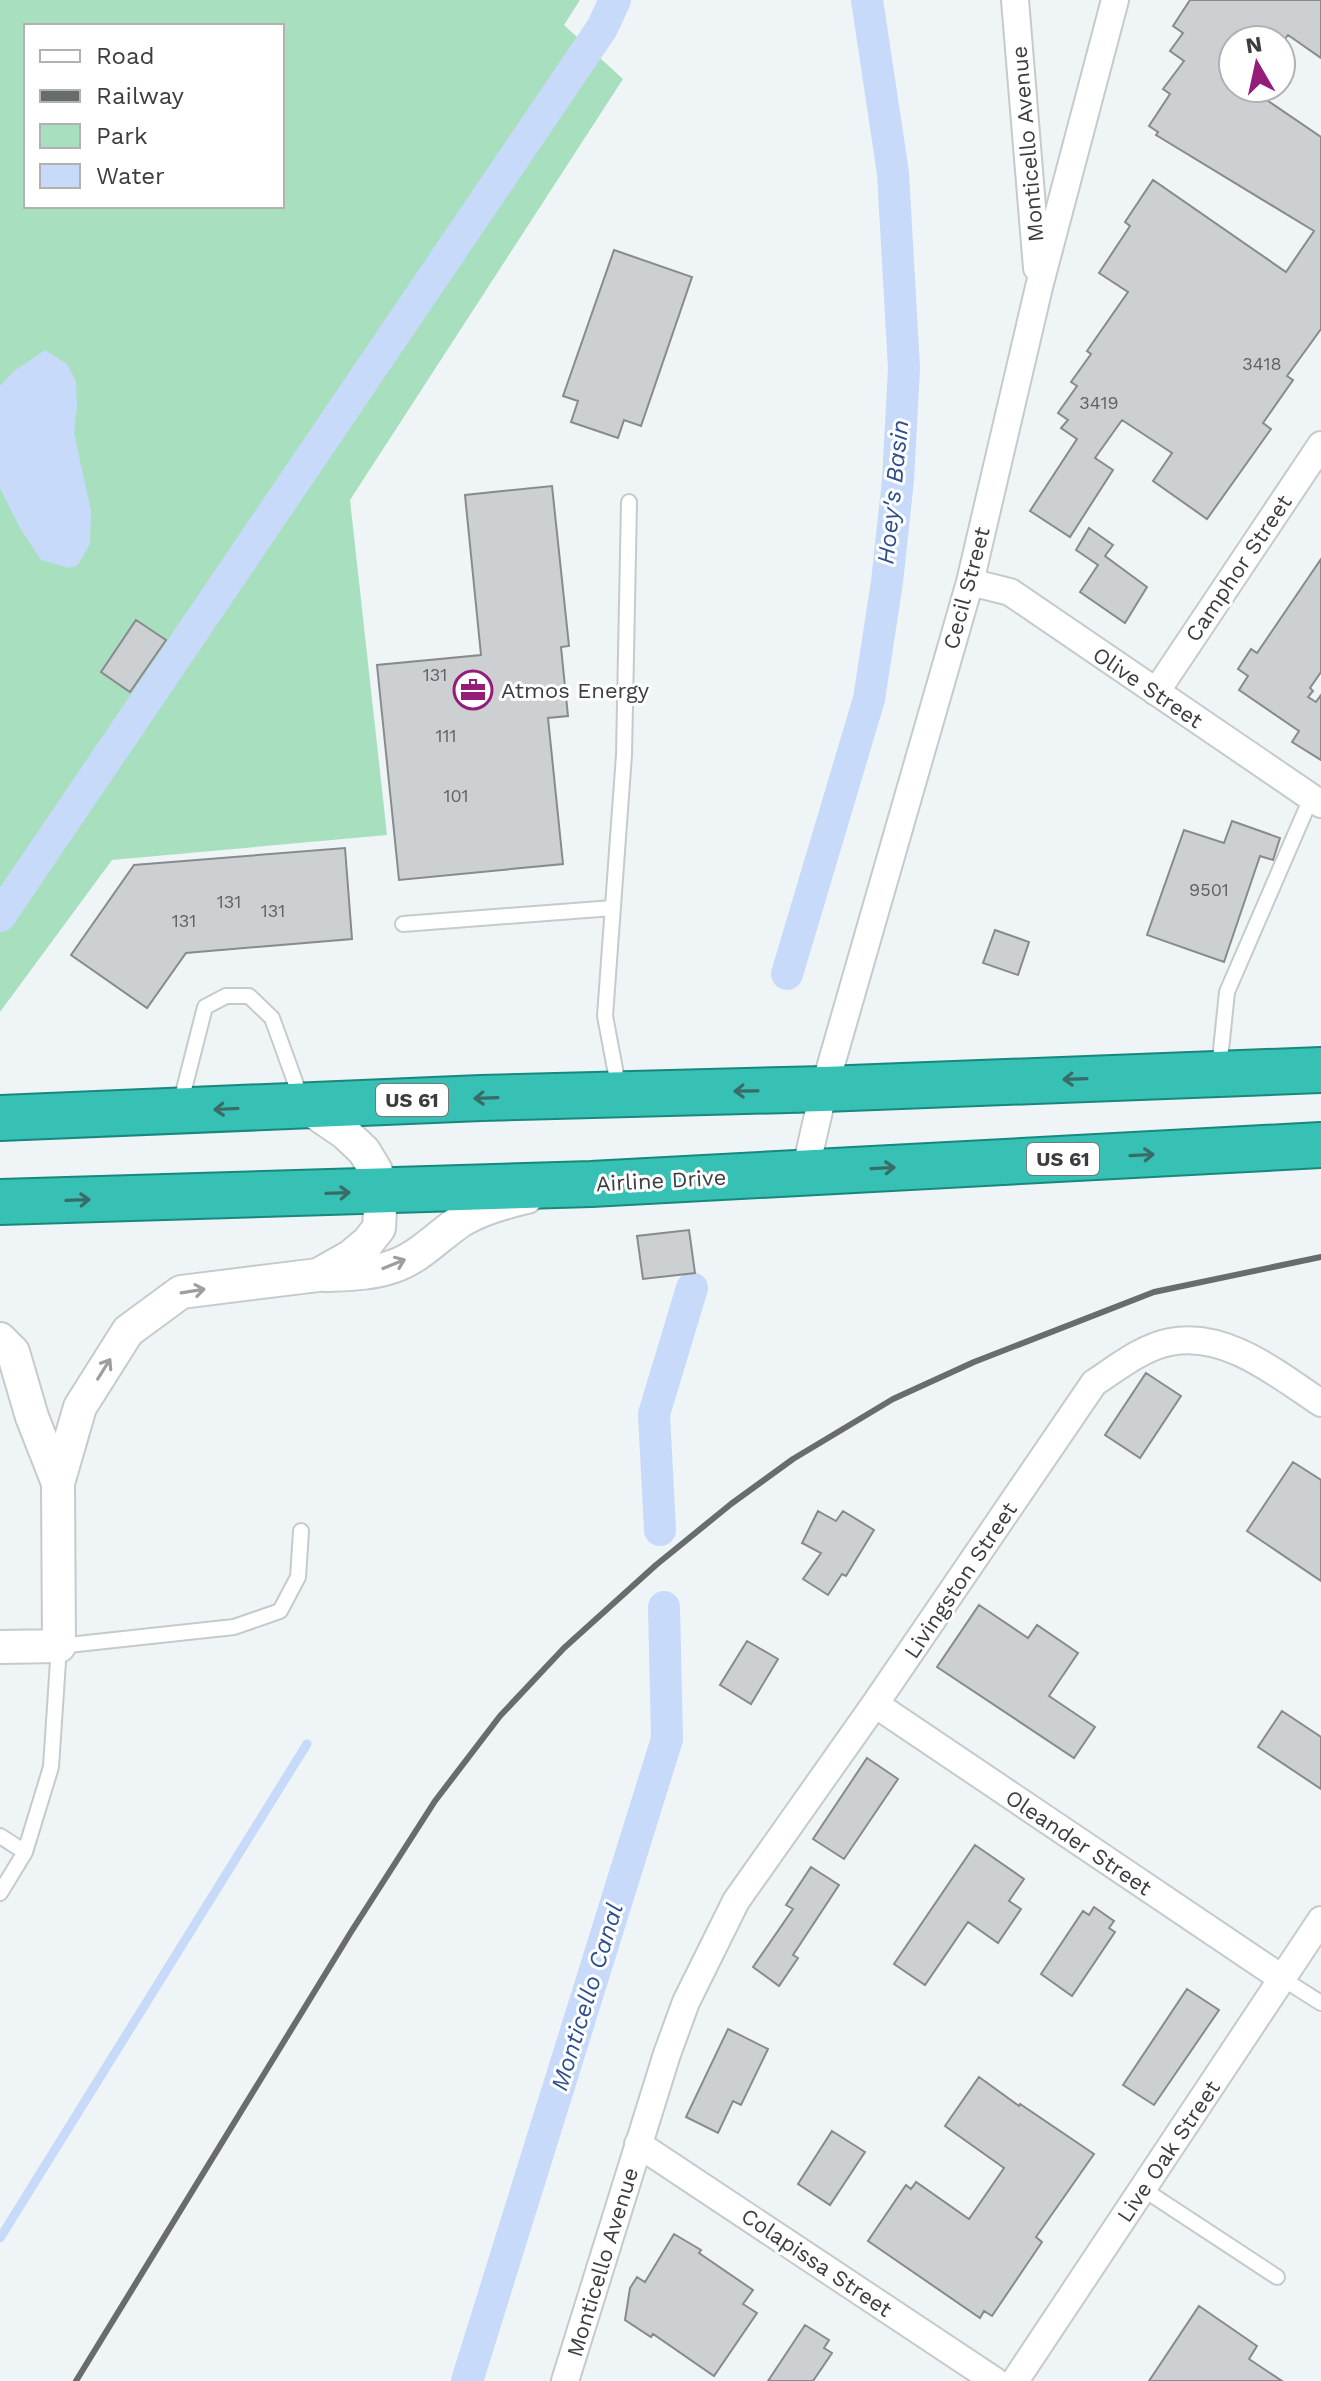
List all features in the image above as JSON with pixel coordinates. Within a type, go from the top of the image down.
[{"type":"highway","name":"US 61","points":[[0,1118],[1321,1070]]},
{"type":"highway","name":"Airline Drive","points":[[0,1202],[591,1184],[1321,1145]]},
{"type":"street","name":"Monticello Avenue","points":[[1015,0],[1039,287]]},
{"type":"street","name":"Cecil Street","points":[[805,1172],[824,1089],[970,582],[1039,287],[1115,0]]},
{"type":"street","name":"Camphor Street","points":[[1156,692],[1321,445]]},
{"type":"street","name":"Olive Street","points":[[970,582],[1010,592],[1316,801]]},
{"type":"street","points":[[304,1105],[345,1133],[364,1151],[376,1171],[381,1191],[379,1228],[350,1257],[318,1275]]},
{"type":"street","points":[[0,1647],[59,1646],[58,1483],[80,1407],[128,1331],[181,1292],[318,1275],[372,1272],[397,1265],[419,1253],[463,1220],[487,1208],[591,1184]]},
{"type":"street","points":[[0,1339],[13,1352],[32,1417],[58,1483]]},
{"type":"street","name":"Livingston Street","points":[[775,1847],[1094,1383],[1140,1354],[1170,1342],[1203,1341],[1230,1347],[1321,1403]]},
{"type":"street","name":"Oleander Street","points":[[875,1704],[1283,1979]]},
{"type":"street","name":"Monticello Avenue","points":[[565,2381],[672,2041],[699,1973],[736,1901],[775,1847]]},
{"type":"street","name":"Live Oak Street","points":[[1015,2381],[1321,1920]]},
{"type":"street","name":"Colapissa Street","points":[[638,2144],[995,2381]]},
{"type":"lane","points":[[620,1094],[605,1016],[624,755],[629,502]]},
{"type":"lane","points":[[1219,1073],[1227,992],[1316,801]]},
{"type":"lane","points":[[403,924],[613,908]]},
{"type":"lane","points":[[179,1111],[205,1007],[226,996],[249,996],[272,1018],[304,1105]]},
{"type":"lane","points":[[0,1893],[25,1852],[51,1767],[59,1646],[234,1627],[280,1611],[298,1577],[301,1531]]},
{"type":"lane","points":[[0,1836],[25,1852]]},
{"type":"lane","points":[[1283,1979],[1321,2003]]},
{"type":"lane","points":[[1143,2189],[1277,2277]]},
{"type":"green space","points":[[0,0],[580,0],[564,25],[623,79],[350,500],[387,835],[112,860],[0,1012]]},
{"type":"water","points":[[45,350],[67,364],[76,381],[74,433],[91,511],[90,544],[78,565],[69,568],[41,560],[20,528],[0,488],[0,386],[14,371]]},
{"type":"building","points":[[1190,0],[1321,0],[1321,58],[1297,41],[1297,24],[1217,24],[1217,104],[1273,104],[1321,137],[1321,329],[1287,376],[1293,380],[1263,423],[1271,429],[1207,519],[1153,481],[1172,453],[1122,420],[1095,458],[1113,470],[1070,537],[1030,511],[1077,439],[1061,428],[1068,420],[1058,413],[1077,386],[1071,382],[1091,354],[1087,351],[1128,292],[1099,273],[1130,226],[1125,222],[1153,180],[1286,272],[1314,231],[1156,135],[1158,132],[1149,126],[1170,94],[1163,89],[1184,61],[1170,51],[1183,33],[1173,26]]},
{"type":"building","points":[[614,250],[692,277],[641,426],[624,420],[618,438],[571,422],[578,401],[563,396]]},
{"type":"building","name":"Atmos Energy","points":[[552,486],[569,646],[561,647],[568,716],[548,718],[563,864],[399,880],[377,665],[481,655],[465,495]]},
{"type":"building","points":[[1089,528],[1113,545],[1105,556],[1147,587],[1125,623],[1080,592],[1098,565],[1076,550]]},
{"type":"building","points":[[1321,559],[1321,672],[1308,697],[1316,702],[1321,695],[1321,760],[1292,742],[1299,731],[1239,690],[1248,676],[1238,669],[1251,649],[1257,653]]},
{"type":"building","points":[[136,620],[166,640],[130,692],[101,672]]},
{"type":"building","points":[[1232,821],[1280,838],[1273,860],[1260,856],[1224,962],[1147,935],[1184,830],[1224,843]]},
{"type":"building","points":[[345,848],[352,939],[186,953],[147,1008],[71,955],[134,865]]},
{"type":"building","points":[[995,930],[1029,942],[1018,975],[983,963]]},
{"type":"building","points":[[689,1230],[695,1273],[643,1279],[637,1236]]},
{"type":"building","points":[[1146,1373],[1181,1396],[1140,1458],[1105,1435]]},
{"type":"building","points":[[1293,1462],[1321,1480],[1321,1581],[1247,1531]]},
{"type":"building","points":[[818,1511],[836,1521],[843,1511],[874,1530],[846,1576],[842,1574],[828,1595],[803,1579],[821,1553],[802,1543]]},
{"type":"building","points":[[979,1605],[1028,1638],[1037,1625],[1078,1653],[1049,1696],[1095,1727],[1074,1758],[937,1667]]},
{"type":"building","points":[[747,1641],[778,1659],[751,1704],[720,1685]]},
{"type":"building","points":[[1282,1711],[1321,1737],[1321,1789],[1258,1747]]},
{"type":"building","points":[[867,1758],[898,1779],[844,1859],[813,1839]]},
{"type":"building","points":[[975,1845],[1024,1879],[1009,1901],[1021,1909],[998,1943],[968,1922],[925,1985],[894,1964]]},
{"type":"building","points":[[811,1867],[839,1885],[793,1955],[798,1958],[779,1986],[753,1967],[793,1909],[786,1905]]},
{"type":"building","points":[[1094,1907],[1114,1921],[1109,1928],[1115,1932],[1072,1996],[1041,1974],[1083,1911],[1089,1915]]},
{"type":"building","points":[[1187,1989],[1219,2010],[1154,2105],[1123,2085]]},
{"type":"building","points":[[728,2029],[768,2049],[741,2105],[733,2101],[718,2133],[686,2117]]},
{"type":"building","points":[[979,2077],[1094,2154],[1036,2237],[1042,2242],[992,2316],[984,2311],[980,2318],[868,2241],[906,2185],[911,2189],[916,2182],[969,2219],[1004,2168],[945,2126]]},
{"type":"building","points":[[832,2131],[865,2152],[830,2205],[798,2184]]},
{"type":"building","points":[[674,2234],[701,2250],[699,2253],[753,2290],[743,2304],[757,2313],[714,2376],[653,2334],[651,2337],[625,2320],[630,2288],[637,2277],[645,2282]]},
{"type":"building","points":[[1199,2306],[1257,2346],[1249,2359],[1282,2381],[1149,2381]]},
{"type":"building","points":[[805,2325],[829,2340],[824,2348],[832,2353],[813,2381],[768,2381]]},
{"type":"waterway","points":[[0,916],[602,28],[615,0]]},
{"type":"waterway","name":"Hoey's Basin","points":[[787,974],[869,699],[887,582],[898,480],[904,368],[893,173],[867,0]]},
{"type":"waterway","points":[[660,1530],[654,1414],[692,1288]]},
{"type":"waterway","name":"Monticello Canal","points":[[467,2381],[667,1739],[664,1607]]},
{"type":"waterway","points":[[0,2238],[307,1744]]},
{"type":"railway","points":[[76,2381],[351,1932],[435,1801],[500,1716],[564,1648],[656,1565],[731,1504],[793,1459],[893,1399],[974,1362],[1154,1292],[1321,1257]]},
{"type":"place","name":"Atmos Energy","points":[[473,690]]}]
